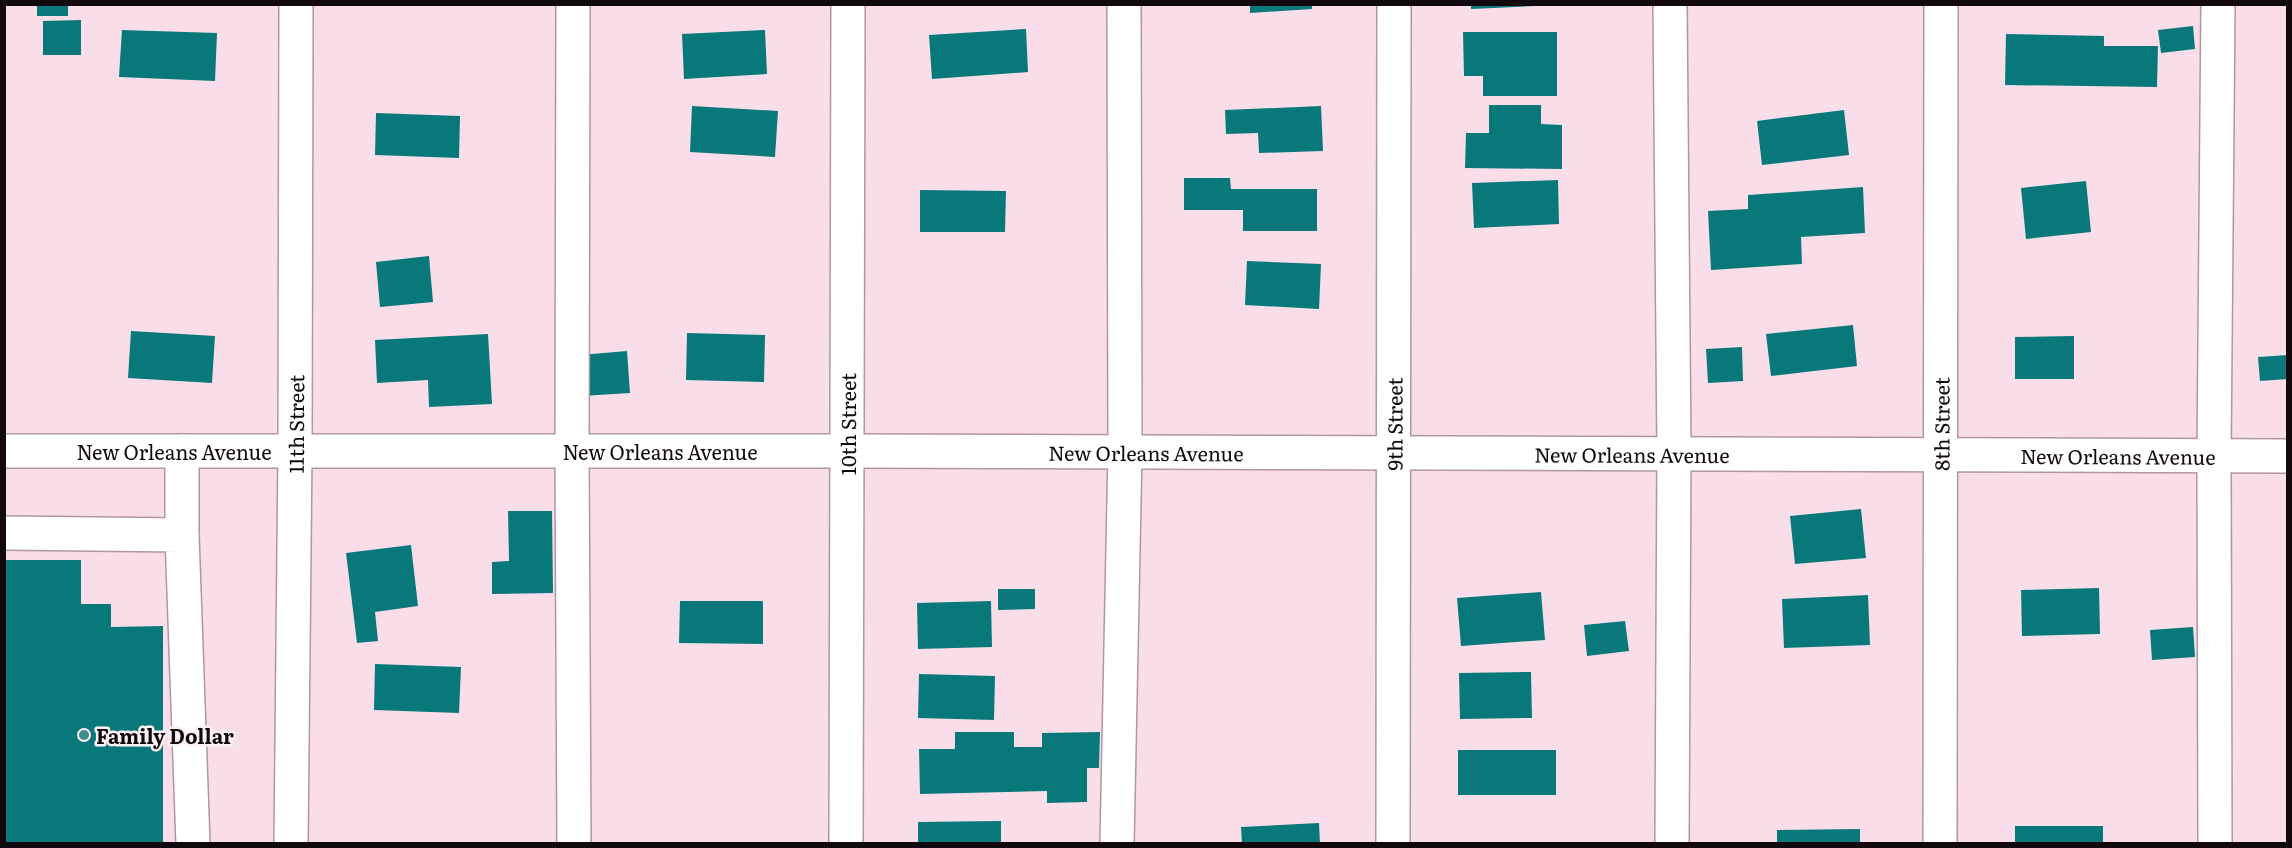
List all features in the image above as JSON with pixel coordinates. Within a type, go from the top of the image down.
[{"type":"street","name":"11th Street","points":[[291,843],[296,4]]},
{"type":"street","points":[[573,4],[574,843]]},
{"type":"street","name":"10th Street","points":[[846,843],[848,4]]},
{"type":"street","points":[[1117,843],[1125,451],[1124,4]]},
{"type":"street","name":"9th Street","points":[[1393,843],[1394,4]]},
{"type":"street","points":[[1670,4],[1674,453],[1672,843]]},
{"type":"street","name":"8th Street","points":[[1940,843],[1941,4]]},
{"type":"street","points":[[2215,843],[2214,456],[2218,4]]},
{"type":"street","name":"New Orleans Avenue","points":[[4,451],[1125,451],[2288,456]]},
{"type":"street","points":[[182,451],[182,535],[193,843]]},
{"type":"street","points":[[4,533],[182,535]]},
{"type":"building","points":[[37,4],[68,4],[68,16],[37,16]]},
{"type":"building","points":[[1250,4],[1312,4],[1312,9],[1250,13]]},
{"type":"building","points":[[1471,4],[1534,4],[1534,6],[1471,9]]},
{"type":"building","points":[[81,20],[81,55],[43,55],[43,21]]},
{"type":"building","points":[[2193,26],[2195,49],[2161,53],[2158,30]]},
{"type":"building","points":[[1026,29],[1028,72],[932,79],[929,35]]},
{"type":"building","points":[[122,30],[217,33],[215,81],[119,77]]},
{"type":"building","points":[[765,30],[767,74],[684,79],[682,34]]},
{"type":"building","points":[[1463,32],[1557,32],[1557,96],[1483,96],[1483,76],[1464,76]]},
{"type":"building","points":[[2006,34],[2104,36],[2104,46],[2158,46],[2157,87],[2005,85]]},
{"type":"building","points":[[1489,105],[1541,105],[1541,124],[1562,125],[1562,169],[1465,168],[1466,133],[1489,133]]},
{"type":"building","points":[[692,106],[778,111],[775,157],[690,152]]},
{"type":"building","points":[[1321,106],[1323,151],[1259,153],[1258,133],[1226,134],[1225,110]]},
{"type":"building","points":[[1844,110],[1849,155],[1762,165],[1757,121]]},
{"type":"building","points":[[376,113],[460,116],[459,158],[375,155]]},
{"type":"building","points":[[1184,178],[1230,178],[1231,189],[1317,189],[1317,231],[1243,231],[1243,210],[1184,210]]},
{"type":"building","points":[[1558,180],[1559,224],[1474,228],[1472,183]]},
{"type":"building","points":[[2086,181],[2091,232],[2026,239],[2021,188]]},
{"type":"building","points":[[1863,187],[1865,233],[1801,237],[1802,264],[1711,270],[1708,211],[1748,209],[1748,195]]},
{"type":"building","points":[[920,190],[1006,191],[1005,232],[920,232]]},
{"type":"building","points":[[429,256],[433,302],[380,307],[376,262]]},
{"type":"building","points":[[1247,261],[1321,264],[1319,309],[1245,305]]},
{"type":"building","points":[[1853,325],[1857,366],[1771,376],[1766,334]]},
{"type":"building","points":[[131,331],[215,336],[212,383],[128,378]]},
{"type":"building","points":[[687,333],[765,335],[764,382],[686,380]]},
{"type":"building","points":[[488,334],[492,404],[429,407],[428,380],[377,383],[375,340]]},
{"type":"building","points":[[2074,336],[2074,379],[2015,379],[2015,337]]},
{"type":"building","points":[[1742,347],[1743,381],[1708,383],[1706,349]]},
{"type":"building","points":[[627,351],[630,393],[582,396],[580,355]]},
{"type":"building","points":[[2288,355],[2288,379],[2260,381],[2258,357]]},
{"type":"building","points":[[1861,509],[1866,558],[1795,564],[1790,516]]},
{"type":"building","points":[[508,511],[552,511],[553,593],[492,594],[492,562],[509,561]]},
{"type":"building","points":[[411,545],[418,606],[375,612],[378,641],[357,643],[346,553]]},
{"type":"building","name":"Family Dollar","points":[[4,560],[81,560],[81,604],[111,604],[111,627],[163,626],[163,844],[4,844]]},
{"type":"building","points":[[2099,588],[2100,634],[2022,636],[2021,590]]},
{"type":"building","points":[[998,589],[1035,589],[1035,609],[998,610]]},
{"type":"building","points":[[1541,592],[1545,640],[1461,646],[1457,598]]},
{"type":"building","points":[[1868,595],[1870,645],[1784,648],[1782,599]]},
{"type":"building","points":[[680,601],[763,601],[763,644],[679,643]]},
{"type":"building","points":[[991,601],[992,647],[918,649],[917,603]]},
{"type":"building","points":[[1625,621],[1629,651],[1587,656],[1584,625]]},
{"type":"building","points":[[2193,627],[2195,657],[2152,660],[2150,630]]},
{"type":"building","points":[[375,664],[461,667],[459,713],[374,710]]},
{"type":"building","points":[[1531,672],[1532,718],[1460,719],[1459,673]]},
{"type":"building","points":[[919,674],[995,676],[994,720],[918,718]]},
{"type":"building","points":[[955,732],[1014,732],[1014,747],[1042,747],[1042,733],[1100,732],[1099,768],[1087,768],[1087,802],[1047,803],[1047,791],[920,794],[919,749],[955,749]]},
{"type":"building","points":[[1458,750],[1556,750],[1556,795],[1458,795]]},
{"type":"building","points":[[1001,821],[1001,844],[918,844],[918,822]]},
{"type":"building","points":[[1319,823],[1320,844],[1242,844],[1241,827]]},
{"type":"building","points":[[2015,826],[2103,826],[2103,844],[2015,844]]},
{"type":"building","points":[[1860,829],[1860,844],[1777,844],[1777,830]]},
{"type":"place","name":"Family Dollar","points":[[84,735]]}]
